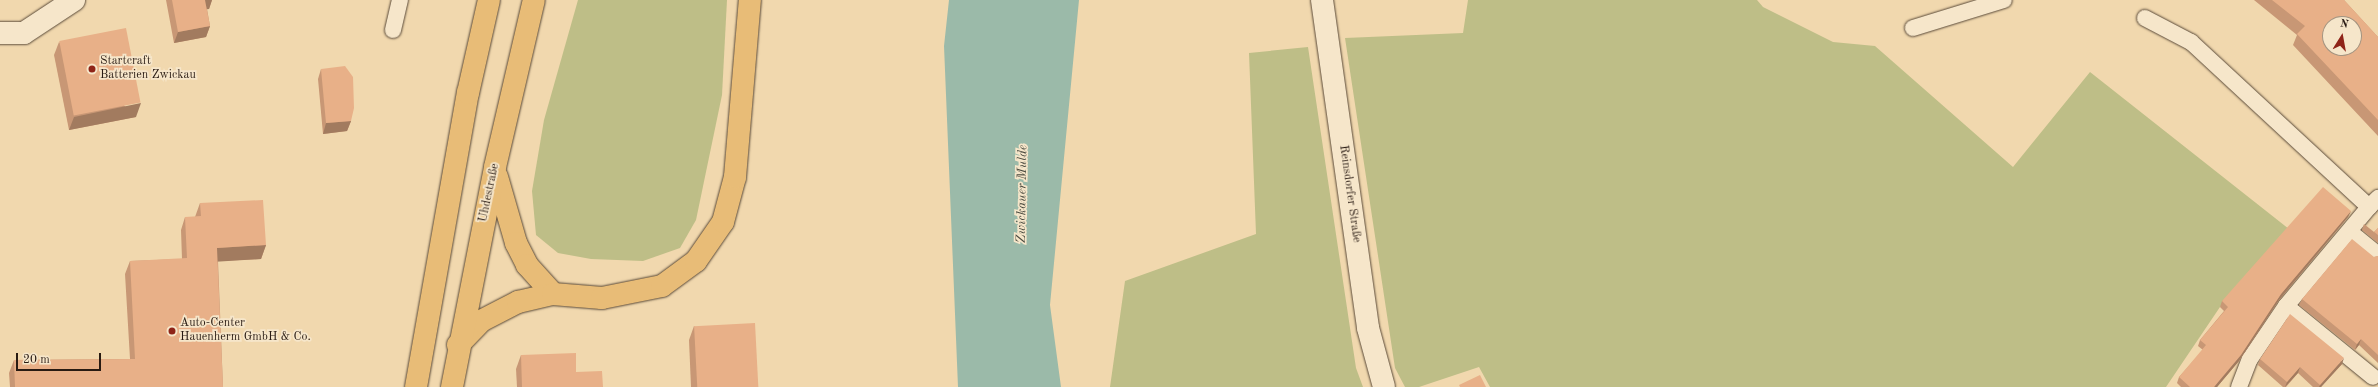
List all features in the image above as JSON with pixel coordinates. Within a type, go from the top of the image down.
[{"type":"main road","points":[[416,387],[468,93],[489,0]]},
{"type":"main road","name":"Uhdestraße","points":[[452,387],[458,345],[534,0]]},
{"type":"main road","points":[[458,345],[481,321],[518,302],[553,294],[602,298],[662,286],[696,262],[723,222],[735,177],[750,0]]},
{"type":"main road","points":[[496,167],[516,243],[527,265],[553,294]]},
{"type":"street","points":[[0,33],[24,33],[74,0]]},
{"type":"street","name":"Reinsdorfer Straße","points":[[1322,0],[1368,328],[1384,387]]},
{"type":"lane","points":[[393,30],[400,0]]},
{"type":"lane","points":[[1913,28],[2004,0]]},
{"type":"lane","points":[[2145,18],[2191,42],[2373,202],[2350,232],[2286,306],[2250,359],[2239,387]]},
{"type":"lane","points":[[2350,232],[2378,255]]},
{"type":"lane","points":[[2286,306],[2373,376]]},
{"type":"green space","points":[[578,0],[727,0],[722,95],[696,220],[680,248],[643,261],[591,259],[558,253],[536,235],[532,191],[544,120]]},
{"type":"green space","points":[[1468,0],[1757,0],[1763,7],[1833,42],[1875,46],[2013,167],[2090,72],[2289,229],[2220,307],[2166,387],[1490,387],[1479,367],[1419,387],[1405,387],[1395,368],[1345,38],[1463,33]]},
{"type":"green space","points":[[1308,47],[1356,368],[1363,387],[1110,387],[1125,281],[1256,234],[1249,53]]},
{"type":"water","name":"Zwickauer Mulde","points":[[949,0],[1079,0],[1050,305],[1061,387],[958,387],[944,46]]},
{"type":"building","points":[[172,0],[205,0],[210,26],[178,32]]},
{"type":"building","points":[[2272,0],[2344,0],[2359,16],[2322,16],[2322,56],[2362,56],[2362,20],[2378,37],[2378,120],[2297,34],[2305,26]]},
{"type":"building","points":[[126,28],[141,103],[74,116],[59,41]]},
{"type":"building","points":[[345,66],[353,77],[354,108],[351,121],[326,123],[321,69]]},
{"type":"building","points":[[2323,187],[2351,211],[2281,294],[2241,355],[2214,387],[2190,387],[2179,377],[2206,345],[2200,340],[2228,307],[2222,301]]},
{"type":"building","points":[[263,200],[266,245],[217,248],[223,387],[15,387],[14,360],[135,359],[130,261],[187,258],[185,217],[201,216],[200,203]]},
{"type":"building","points":[[2378,228],[2378,235],[2374,232]]},
{"type":"building","points":[[2352,239],[2374,257],[2378,256],[2378,355],[2361,339],[2357,344],[2302,299]]},
{"type":"building","points":[[2290,314],[2344,358],[2320,385],[2300,367],[2287,382],[2260,359]]},
{"type":"building","points":[[755,323],[758,387],[697,387],[694,326]]},
{"type":"building","points":[[576,353],[576,372],[602,371],[603,387],[522,387],[521,355]]},
{"type":"building","points":[[1480,375],[1486,387],[1460,387],[1459,385]]},
{"type":"place","name":"Startcraft Batterien Zwickau","points":[[92,69]]},
{"type":"place","name":"Auto-Center Hauenherm GmbH & Co.","points":[[172,331]]}]
